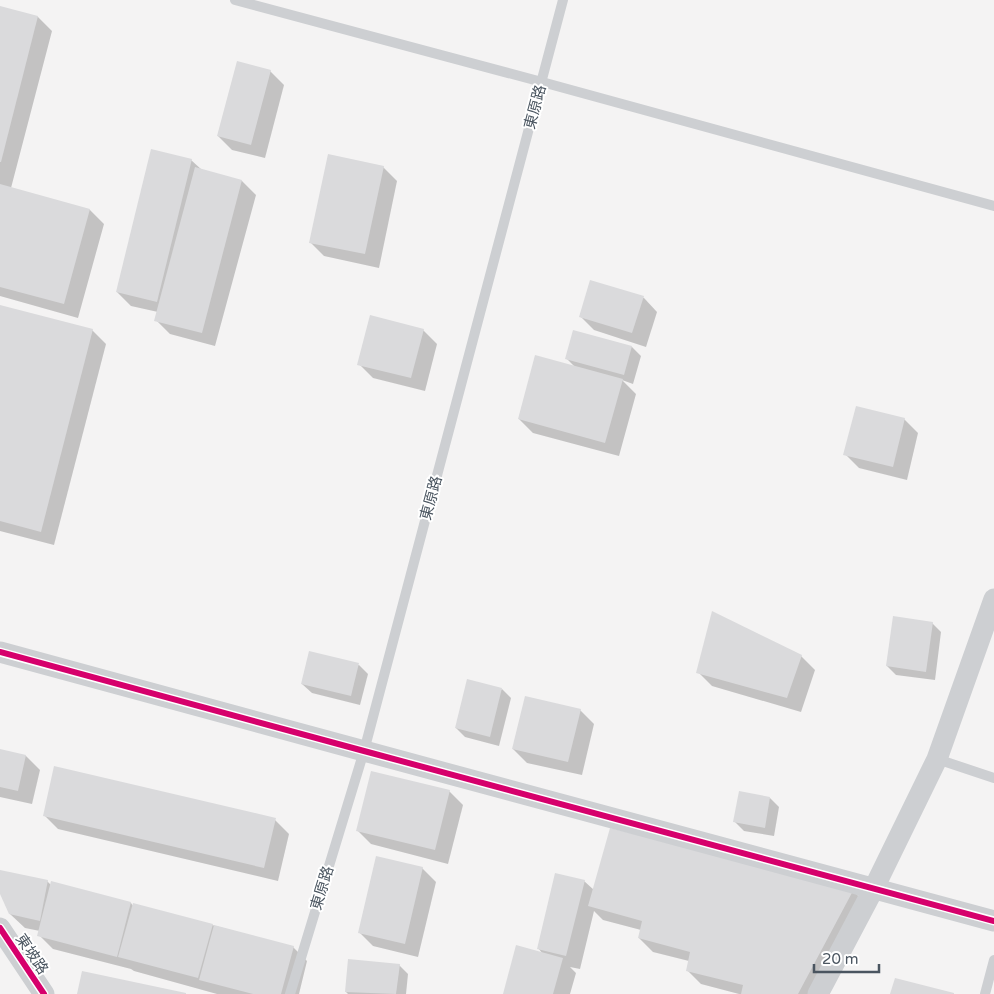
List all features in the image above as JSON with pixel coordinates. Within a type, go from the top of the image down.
[{"type":"street","points":[[818,994],[874,888],[937,759],[994,599]]},
{"type":"street","points":[[0,652],[364,752],[994,920]]},
{"type":"street","name":"東坡路","points":[[0,928],[44,994]]},
{"type":"lane","points":[[235,0],[994,206]]},
{"type":"lane","name":"東原路","points":[[290,994],[364,752],[563,0]]},
{"type":"lane","points":[[937,759],[994,778]]},
{"type":"lane","points":[[985,994],[994,960]]},
{"type":"building","points":[[0,6],[38,16],[1,162],[0,162]]},
{"type":"building","points":[[237,61],[271,70],[251,145],[217,136]]},
{"type":"building","points":[[151,149],[192,159],[157,302],[116,292]]},
{"type":"building","points":[[328,154],[384,166],[365,254],[309,243]]},
{"type":"building","points":[[195,167],[242,180],[202,333],[154,321]]},
{"type":"building","points":[[0,184],[90,209],[64,304],[0,287]]},
{"type":"building","points":[[590,280],[644,296],[632,333],[579,317]]},
{"type":"building","points":[[0,305],[93,329],[41,532],[0,521]]},
{"type":"building","points":[[370,315],[424,329],[411,378],[357,365]]},
{"type":"building","points":[[573,330],[632,346],[624,375],[565,359]]},
{"type":"building","points":[[535,355],[623,379],[605,443],[518,419]]},
{"type":"building","points":[[856,406],[905,418],[893,467],[843,455]]},
{"type":"building","points":[[712,611],[802,655],[787,698],[696,673]]},
{"type":"building","points":[[893,616],[933,622],[926,672],[886,666]]},
{"type":"building","points":[[309,651],[359,663],[351,696],[301,684]]},
{"type":"building","points":[[467,679],[502,688],[490,737],[455,728]]},
{"type":"building","points":[[525,696],[581,709],[568,762],[512,749]]},
{"type":"building","points":[[0,749],[26,755],[18,791],[0,787]]},
{"type":"building","points":[[54,766],[276,818],[264,868],[43,816]]},
{"type":"building","points":[[371,771],[450,790],[435,850],[356,831]]},
{"type":"building","points":[[739,791],[770,797],[765,828],[733,822]]},
{"type":"building","points":[[610,828],[854,889],[798,994],[741,994],[743,985],[686,971],[690,952],[638,938],[642,921],[588,906]]},
{"type":"building","points":[[376,856],[423,867],[405,944],[358,933]]},
{"type":"building","points":[[0,870],[48,880],[40,921],[9,914],[0,894]]},
{"type":"building","points":[[555,873],[585,880],[566,956],[537,949]]},
{"type":"building","points":[[51,881],[131,902],[117,957],[37,936]]},
{"type":"building","points":[[133,903],[213,924],[198,978],[118,957]]},
{"type":"building","points":[[214,925],[294,946],[281,994],[253,994],[199,980]]},
{"type":"building","points":[[516,945],[563,958],[553,994],[503,994]]},
{"type":"building","points":[[348,959],[400,964],[396,994],[345,992]]},
{"type":"building","points":[[82,971],[186,993],[186,994],[77,994]]},
{"type":"building","points":[[895,978],[954,993],[954,994],[890,994]]},
{"type":"cycle path","points":[[0,652],[994,921]]},
{"type":"cycle path","points":[[0,928],[44,994]]}]
